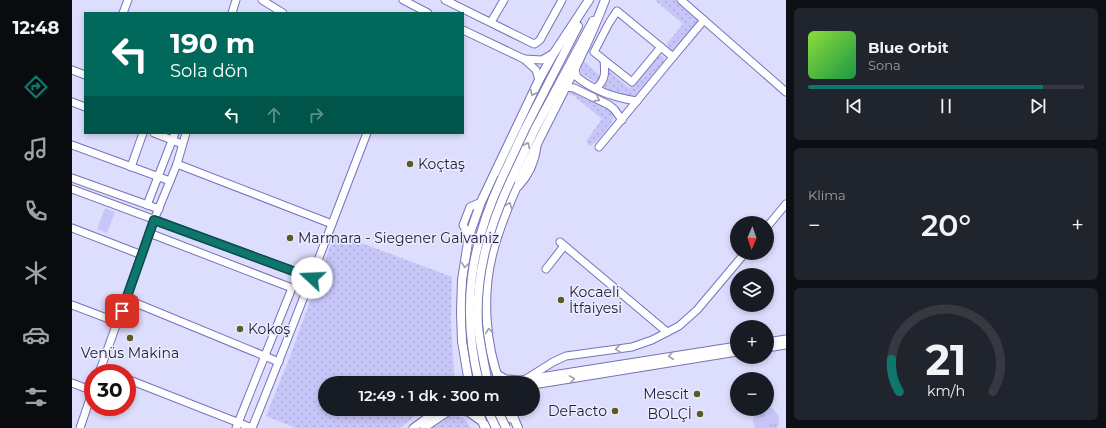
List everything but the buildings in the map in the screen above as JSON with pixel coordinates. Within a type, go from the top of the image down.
[{"type":"main road","points":[[466,376],[460,312],[462,280],[469,236],[481,202],[539,80],[554,53],[590,0]]},
{"type":"main road","points":[[477,376],[473,361],[469,315],[470,288],[477,244],[484,222],[502,178],[590,0]]},
{"type":"main road","points":[[497,374],[490,345],[487,317],[487,287],[492,256],[501,225],[516,189],[575,70],[594,29],[605,0]]},
{"type":"main road","points":[[487,376],[478,326],[478,296],[482,264],[489,232],[500,203],[535,129],[570,60],[605,0]]},
{"type":"main road","points":[[462,341],[468,350],[477,352],[486,350],[490,345]]},
{"type":"main road","points":[[471,376],[473,373],[481,371],[497,374]]},
{"type":"main road","points":[[490,416],[496,428]]},
{"type":"main road","points":[[500,416],[506,428]]},
{"type":"main road","points":[[488,428],[492,420],[500,416],[514,418],[518,428]]},
{"type":"street","points":[[123,12],[128,0]]},
{"type":"street","points":[[232,12],[236,0]]},
{"type":"street","points":[[262,0],[281,12]]},
{"type":"street","points":[[403,0],[413,10],[423,12]]},
{"type":"street","points":[[445,0],[455,2],[532,43],[536,43],[540,40],[562,0]]},
{"type":"street","points":[[492,22],[504,0]]},
{"type":"street","points":[[675,0],[786,92]]},
{"type":"street","points":[[681,0],[703,22]]},
{"type":"street","points":[[661,47],[632,82],[594,52],[608,24],[617,11],[661,47],[672,57]]},
{"type":"street","points":[[599,147],[672,57],[703,22]]},
{"type":"street","points":[[464,30],[524,59],[536,70],[539,80]]},
{"type":"street","points":[[524,59],[542,60],[554,53]]},
{"type":"street","points":[[596,88],[604,80],[604,60]]},
{"type":"street","points":[[72,70],[84,75]]},
{"type":"street","points":[[575,70],[577,76],[596,88],[612,95],[637,101]]},
{"type":"street","points":[[566,87],[574,88],[612,108],[622,120]]},
{"type":"street","points":[[612,108],[614,101],[619,97]]},
{"type":"street","points":[[72,102],[84,107]]},
{"type":"street","points":[[131,167],[144,134]]},
{"type":"street","points":[[160,134],[173,136],[182,144]]},
{"type":"street","points":[[102,364],[154,220],[177,164],[186,134]]},
{"type":"street","points":[[136,383],[237,425],[252,428],[312,278],[367,134]]},
{"type":"street","points":[[147,205],[173,136]]},
{"type":"street","points":[[72,145],[170,181]]},
{"type":"street","points":[[177,164],[332,224]]},
{"type":"street","points":[[72,178],[159,209]]},
{"type":"street","points":[[72,189],[312,278]]},
{"type":"street","points":[[774,219],[786,204]]},
{"type":"street","points":[[72,228],[142,255]]},
{"type":"street","points":[[150,233],[292,288],[237,425]]},
{"type":"street","points":[[546,269],[562,244],[667,332]]},
{"type":"street","points":[[531,376],[566,356],[632,347],[652,340],[684,323],[697,310],[739,260]]},
{"type":"street","points":[[126,299],[279,362]]},
{"type":"street","points":[[72,305],[117,322]]},
{"type":"street","points":[[774,341],[786,339]]},
{"type":"street","points":[[774,347],[786,345]]},
{"type":"street","points":[[540,377],[730,347]]},
{"type":"street","points":[[540,384],[730,353]]},
{"type":"street","points":[[497,374],[501,376]]},
{"type":"street","points":[[72,383],[84,388]]},
{"type":"street","points":[[80,428],[84,416]]},
{"type":"street","points":[[413,428],[429,416]]},
{"type":"street","points":[[424,428],[442,416]]},
{"type":"street","points":[[473,416],[484,425]]},
{"type":"green space","points":[[655,0],[681,0],[701,18],[675,50],[668,50],[667,43],[683,24]]},
{"type":"green space","points":[[656,55],[662,56],[664,61],[635,96],[619,94],[603,88],[609,77],[607,69],[629,88]]},
{"type":"green space","points":[[583,60],[600,76],[597,83],[582,74],[581,67]]},
{"type":"green space","points":[[570,92],[574,92],[608,108],[613,116],[611,124],[608,128],[601,137],[590,146],[587,144],[587,140],[602,119],[573,95],[569,95]]},
{"type":"green space","points":[[105,208],[115,212],[107,233],[97,229]]},
{"type":"green space","points":[[335,233],[452,277],[451,321],[454,376],[318,376],[318,416],[415,416],[400,428],[296,428],[266,416],[289,359]]},
{"type":"green space","points":[[774,410],[778,416],[779,422],[777,428],[755,428],[753,418],[754,416],[774,416]]},
{"type":"green space","points":[[448,416],[457,416],[464,418],[471,428],[431,428]]},
{"type":"place","name":"Koçtaş","points":[[410,164]]},
{"type":"place","name":"Marmara - Siegener Galvaniz","points":[[290,238]]},
{"type":"place","name":"Kocaeli İtfaiyesi","points":[[561,300]]},
{"type":"place","name":"Kokoş","points":[[240,329]]},
{"type":"place","name":"Venüs Makina","points":[[130,338]]},
{"type":"place","name":"Mescit","points":[[697,394]]},
{"type":"place","name":"DeFacto","points":[[615,411]]},
{"type":"place","name":"BOLÇİ","points":[[700,414]]},
{"type":"route","points":[[122,311],[154,220],[312,278]]}]
